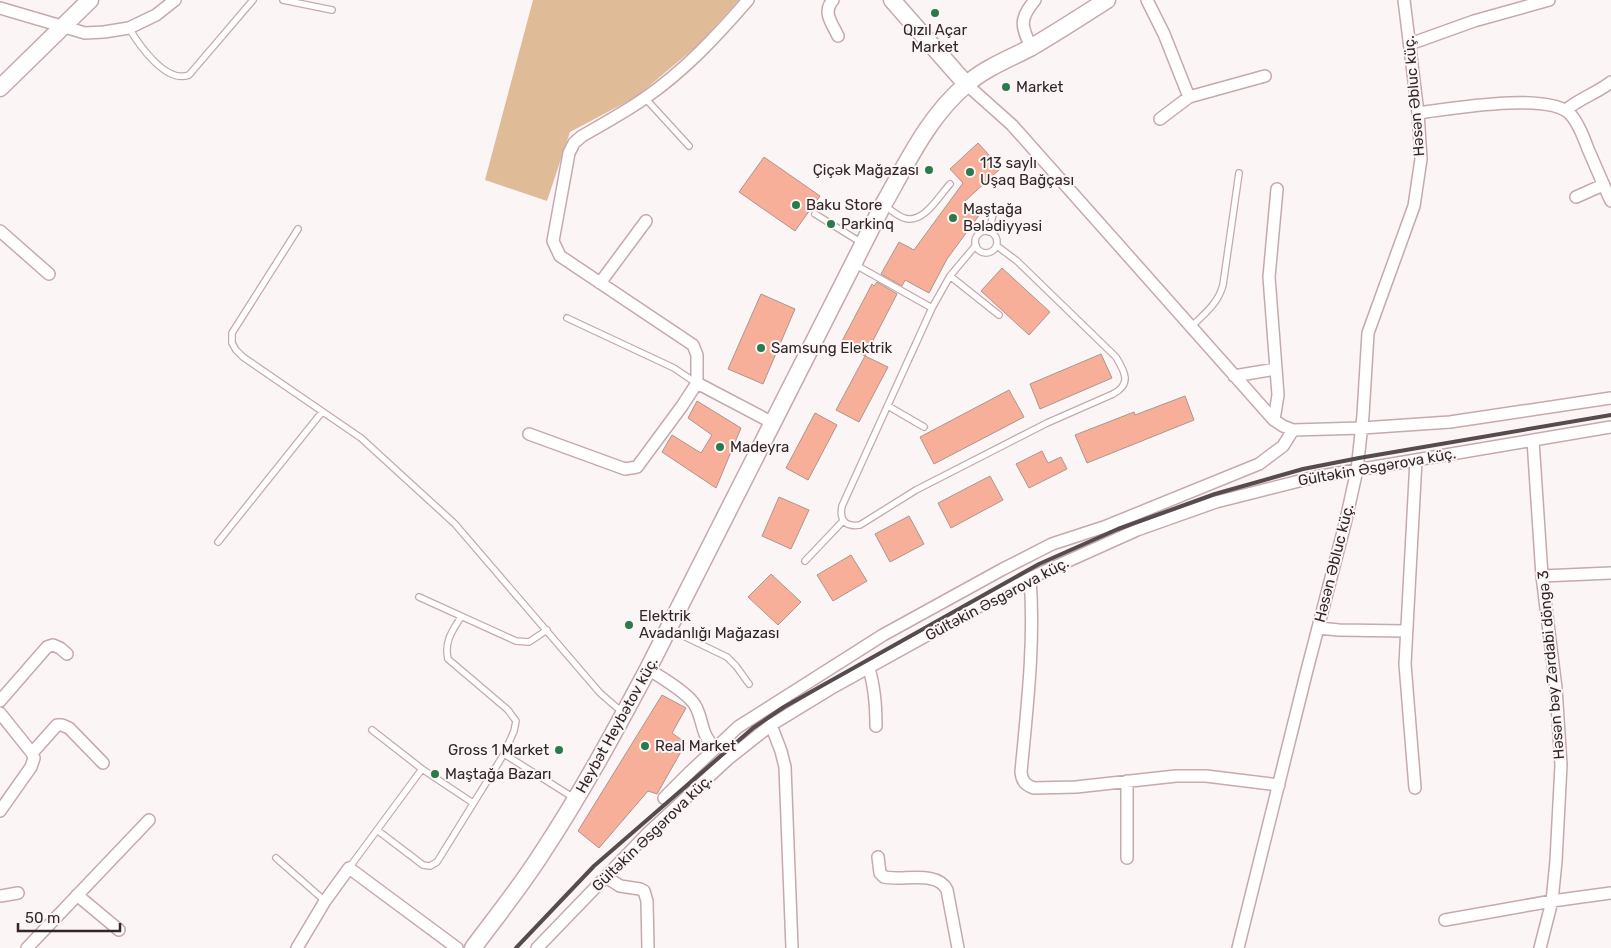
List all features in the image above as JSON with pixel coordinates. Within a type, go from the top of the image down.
[{"type":"main road","points":[[0,88],[90,0]]},
{"type":"main road","points":[[892,0],[966,84]]},
{"type":"main road","name":"Heybət Heybətov küç.","points":[[473,948],[542,854],[576,799],[624,713],[669,629],[864,244],[918,143],[943,109],[966,84],[1107,0]]},
{"type":"street","points":[[0,8],[85,33],[128,28],[156,15],[175,0]]},
{"type":"street","points":[[529,434],[625,469],[638,467],[697,383],[697,355],[693,345],[560,256],[554,241],[569,153],[574,143],[582,136],[645,98],[713,40],[748,0]]},
{"type":"street","points":[[833,0],[828,6],[827,12],[838,36]]},
{"type":"street","points":[[1031,47],[1023,30],[1023,22],[1025,12],[1035,0]]},
{"type":"street","points":[[1147,0],[1164,34],[1190,97]]},
{"type":"street","name":"Həsən Əbluc küç.","points":[[1238,948],[1357,470],[1362,428],[1368,333],[1414,206],[1421,159],[1418,113],[1404,0]]},
{"type":"street","points":[[1410,44],[1474,21],[1549,0]]},
{"type":"street","points":[[1160,119],[1190,97],[1265,76]]},
{"type":"street","points":[[1566,110],[1578,100],[1611,82]]},
{"type":"street","points":[[966,84],[1012,125],[1234,376],[1274,420],[1283,426],[1293,430],[1362,428],[1450,422],[1611,398]]},
{"type":"street","points":[[1418,113],[1507,103],[1552,105],[1566,110],[1582,133],[1611,202]]},
{"type":"street","points":[[1576,197],[1603,185]]},
{"type":"street","points":[[1274,420],[1278,406],[1278,395],[1269,278],[1277,189]]},
{"type":"street","points":[[600,283],[646,221]]},
{"type":"street","points":[[0,231],[49,274]]},
{"type":"street","points":[[1234,376],[1276,369]]},
{"type":"street","points":[[697,383],[773,423]]},
{"type":"street","name":"Gültəkin Əsgərova küç.","points":[[537,948],[648,833],[728,758],[771,725],[830,689],[1030,578],[1138,530],[1216,502],[1315,476],[1611,427]]},
{"type":"street","points":[[664,798],[738,727],[884,636],[1003,568],[1052,544],[1104,526],[1259,464],[1283,446],[1293,430]]},
{"type":"street","name":"Həsən bəy Zərdabi döngə 3","points":[[1533,440],[1542,576],[1556,688],[1561,765],[1552,901],[1540,948]]},
{"type":"street","points":[[1415,788],[1407,698],[1406,631],[1416,460]]},
{"type":"street","points":[[1542,576],[1611,573]]},
{"type":"street","points":[[1030,578],[1032,609],[1028,699],[1021,772],[1022,779],[1027,785],[1034,788],[1076,787],[1176,776],[1206,776],[1279,785]]},
{"type":"street","points":[[1318,628],[1406,631]]},
{"type":"street","points":[[0,701],[47,647],[53,645],[67,654]]},
{"type":"street","points":[[648,669],[694,703],[705,736],[715,748]]},
{"type":"street","points":[[869,669],[876,697],[876,726]]},
{"type":"street","points":[[0,713],[34,758],[31,767],[0,811]]},
{"type":"street","points":[[32,753],[57,725],[62,725],[69,728],[102,763]]},
{"type":"street","points":[[771,725],[785,767],[792,948]]},
{"type":"street","points":[[1127,781],[1127,858]]},
{"type":"street","points":[[27,948],[150,820]]},
{"type":"street","points":[[878,857],[880,872],[884,877],[930,879],[944,884],[957,934],[958,948]]},
{"type":"street","points":[[297,948],[349,868],[457,948]]},
{"type":"street","points":[[606,877],[620,886],[644,891],[647,901],[648,948]]},
{"type":"street","points":[[0,896],[18,893]]},
{"type":"street","points":[[77,894],[120,930]]},
{"type":"street","points":[[1446,920],[1552,901],[1611,894]]},
{"type":"lane","points":[[128,28],[151,60],[176,77],[183,78],[189,75],[254,0]]},
{"type":"lane","points":[[283,0],[332,10]]},
{"type":"lane","points":[[645,98],[689,146]]},
{"type":"lane","points":[[1191,327],[1221,295],[1239,172]]},
{"type":"lane","points":[[884,206],[904,218],[915,219],[923,214],[950,184]]},
{"type":"lane","points":[[989,232],[994,210]]},
{"type":"lane","points":[[815,214],[864,244]]},
{"type":"lane","points":[[298,229],[232,333],[232,343],[236,350],[243,357],[361,438],[455,524],[600,693],[624,713]]},
{"type":"lane","points":[[989,232],[996,237],[997,246],[1017,261],[1116,357],[1124,373],[1125,384],[1122,389],[1113,394],[1047,423],[916,490],[860,525],[854,526],[843,521],[840,515],[842,506],[932,308],[950,276],[976,245],[980,233],[989,232]]},
{"type":"lane","points":[[976,245],[982,252],[986,253],[997,246]]},
{"type":"lane","points":[[854,264],[932,308]]},
{"type":"lane","points":[[950,276],[999,315]]},
{"type":"lane","points":[[567,318],[674,368],[697,383]]},
{"type":"lane","points":[[888,406],[924,427]]},
{"type":"lane","points":[[218,542],[322,412]]},
{"type":"lane","points":[[805,560],[843,521]]},
{"type":"lane","points":[[419,597],[516,641],[529,642],[546,630]]},
{"type":"lane","points":[[377,830],[423,865],[430,866],[437,862],[504,754],[514,731],[516,721],[508,710],[448,659],[446,649],[449,636],[461,617]]},
{"type":"lane","points":[[669,629],[726,657],[736,666],[749,684]]},
{"type":"lane","points":[[372,730],[422,769],[473,803]]},
{"type":"lane","points":[[504,754],[576,799]]},
{"type":"lane","points":[[349,868],[422,769]]},
{"type":"lane","points":[[276,858],[326,901]]},
{"type":"shaded area","points":[[533,0],[739,0],[699,44],[636,97],[570,132],[547,201],[485,180]]},
{"type":"building","points":[[978,143],[1001,168],[964,202],[980,214],[947,259],[929,293],[905,280],[902,286],[881,274],[899,242],[914,250],[963,183],[950,169]]},
{"type":"building","points":[[764,157],[820,196],[795,231],[739,192]]},
{"type":"building","points":[[1002,268],[1050,312],[1029,335],[981,291]]},
{"type":"building","points":[[877,282],[897,294],[865,356],[841,343],[872,284],[874,286]]},
{"type":"building","points":[[761,294],[795,309],[763,384],[728,369]]},
{"type":"building","points":[[1101,354],[1112,378],[1040,409],[1030,384]]},
{"type":"building","points":[[865,356],[888,367],[859,422],[836,410]]},
{"type":"building","points":[[1009,390],[1024,417],[934,464],[920,437]]},
{"type":"building","points":[[1185,396],[1194,420],[1087,463],[1075,435],[1134,412],[1135,415]]},
{"type":"building","points":[[697,401],[741,428],[716,488],[662,452],[672,435],[701,453],[712,435],[688,418]]},
{"type":"building","points":[[815,413],[837,425],[808,480],[786,468]]},
{"type":"building","points":[[1042,451],[1048,463],[1061,457],[1067,469],[1029,488],[1016,464]]},
{"type":"building","points":[[990,476],[1003,500],[951,528],[938,503]]},
{"type":"building","points":[[779,497],[809,510],[791,549],[762,536]]},
{"type":"building","points":[[909,516],[924,544],[890,562],[875,534]]},
{"type":"building","points":[[851,555],[867,581],[833,601],[817,575]]},
{"type":"building","points":[[771,574],[801,602],[778,625],[748,597]]},
{"type":"building","points":[[662,695],[686,708],[672,733],[686,743],[657,794],[648,791],[599,848],[578,831]]},
{"type":"railway","points":[[516,948],[594,866],[753,728],[784,707],[1039,564],[1118,529],[1215,494],[1303,469],[1611,415]]},
{"type":"place","name":"Qızıl Açar Market","points":[[935,13]]},
{"type":"place","name":"Market","points":[[1006,87]]},
{"type":"place","name":"Çiçək Mağazası","points":[[929,170]]},
{"type":"place","name":"113 saylı Uşaq Bağçası","points":[[970,172]]},
{"type":"place","name":"Baku Store","points":[[796,205]]},
{"type":"place","name":"Maştağa Bələdiyyəsi","points":[[953,218]]},
{"type":"place","name":"Parkinq","points":[[831,224]]},
{"type":"place","name":"Samsung Elektrik","points":[[761,348]]},
{"type":"place","name":"Madeyra","points":[[720,447]]},
{"type":"place","name":"Elektrik Avadanlığı Mağazası","points":[[629,625]]},
{"type":"place","name":"Real Market","points":[[645,746]]},
{"type":"place","name":"Gross 1 Market","points":[[559,750]]},
{"type":"place","name":"Maştağa Bazarı","points":[[435,774]]}]
